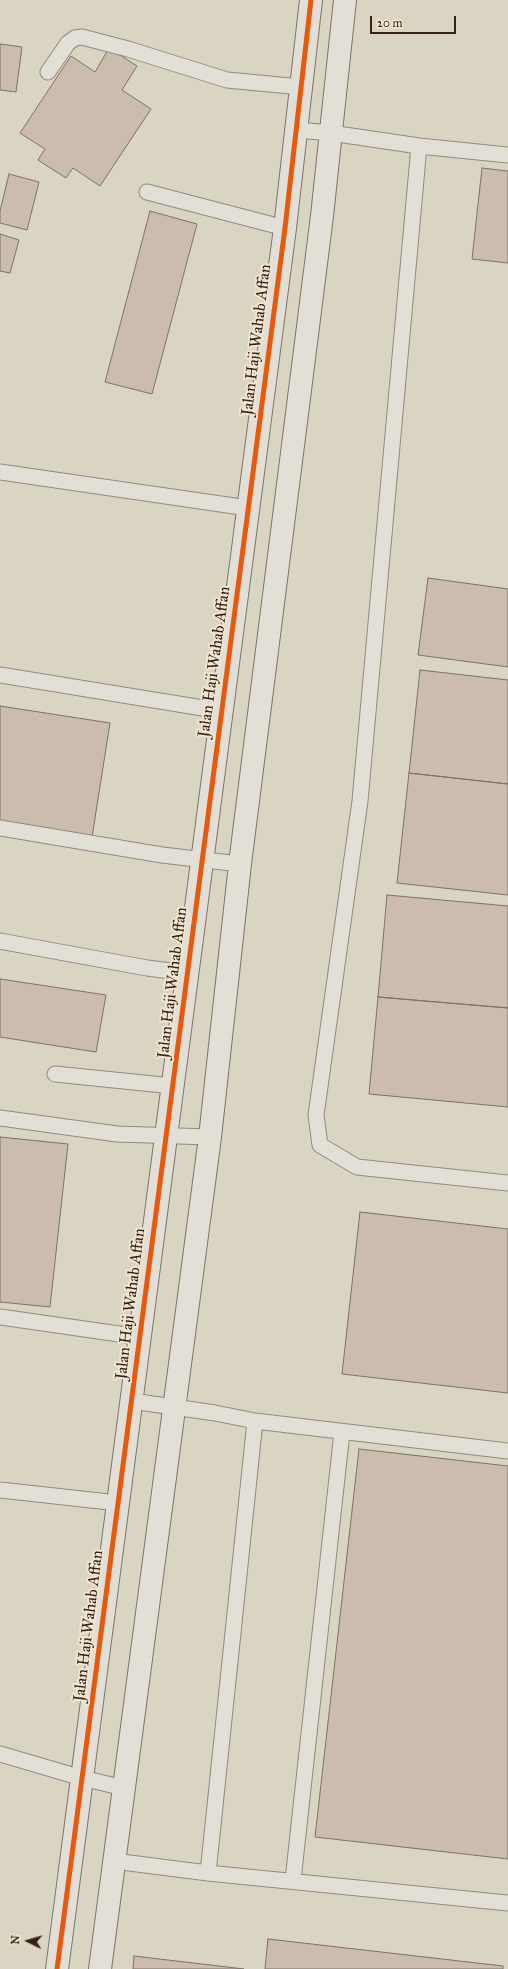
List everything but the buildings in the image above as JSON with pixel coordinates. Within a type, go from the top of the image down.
[{"type":"street","name":"Jalan Haji Wahab Affan","points":[[58,1969],[297,130],[311,0]]},
{"type":"street","points":[[100,1969],[173,1407],[210,1137],[240,864],[331,133],[346,0]]},
{"type":"lane","points":[[48,72],[68,43],[75,38],[82,37],[128,49],[226,80],[301,87]]},
{"type":"lane","points":[[297,130],[331,133],[419,146],[508,155]]},
{"type":"lane","points":[[419,146],[360,800],[316,1115],[320,1145],[357,1167],[508,1183]]},
{"type":"lane","points":[[147,192],[284,228]]},
{"type":"lane","points":[[0,472],[248,508]]},
{"type":"lane","points":[[0,675],[221,711]]},
{"type":"lane","points":[[0,828],[162,855],[240,864]]},
{"type":"lane","points":[[0,942],[187,973]]},
{"type":"lane","points":[[55,1074],[173,1086]]},
{"type":"lane","points":[[0,1118],[117,1134],[210,1137]]},
{"type":"lane","points":[[0,1317],[140,1336]]},
{"type":"lane","points":[[132,1401],[255,1421],[508,1450]]},
{"type":"lane","points":[[208,1873],[255,1421]]},
{"type":"lane","points":[[293,1880],[342,1432]]},
{"type":"lane","points":[[0,1490],[118,1502]]},
{"type":"lane","points":[[0,1754],[82,1778],[124,1788]]},
{"type":"lane","points":[[114,1861],[208,1873],[293,1880],[508,1903]]},
{"type":"cycle path","points":[[57,1969],[285,228],[311,0]]}]
